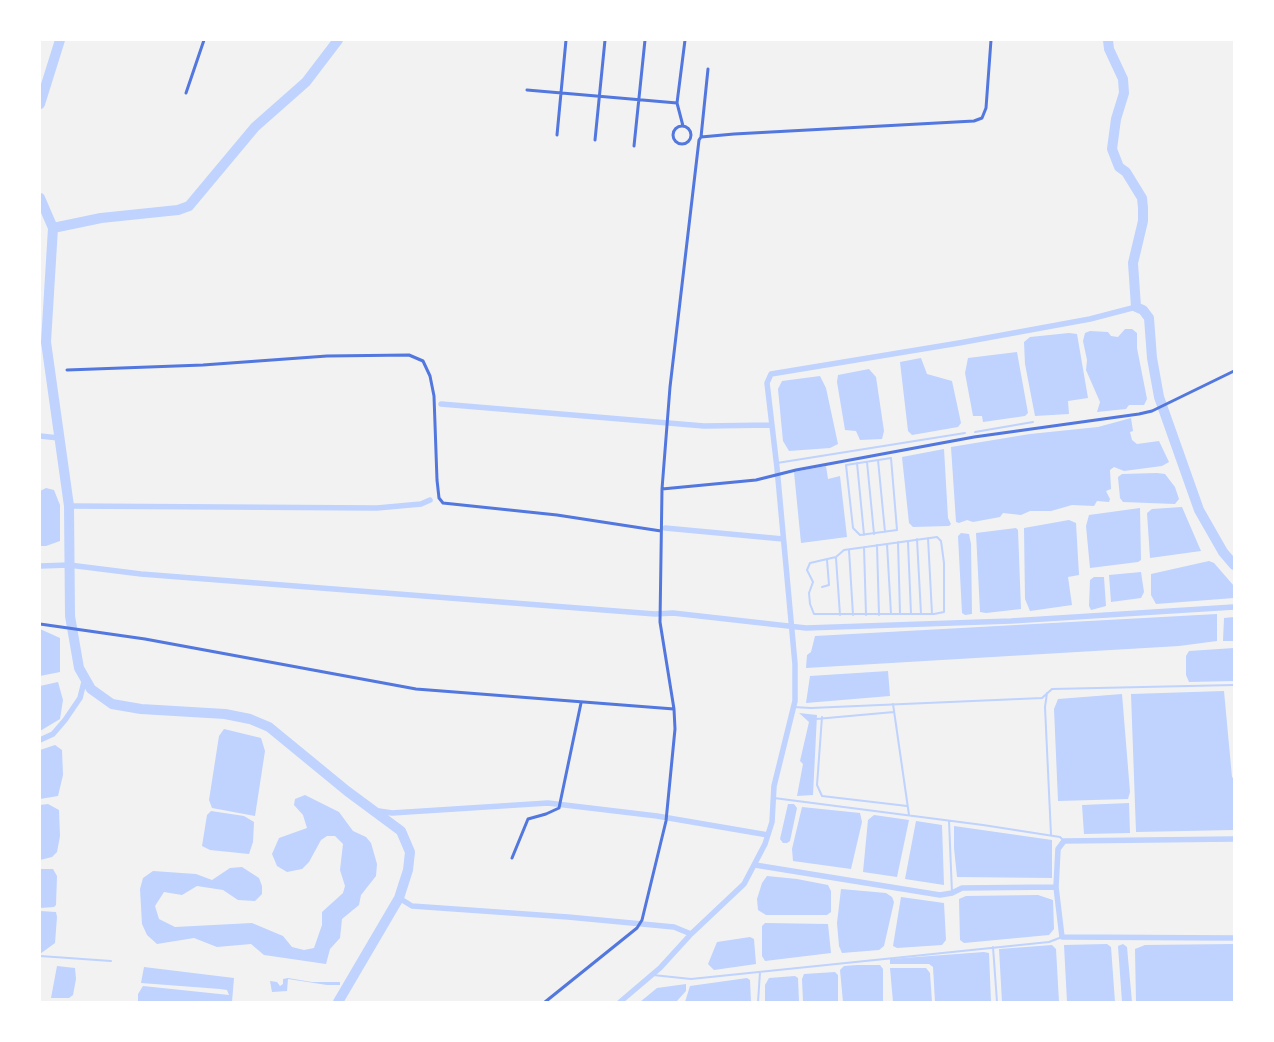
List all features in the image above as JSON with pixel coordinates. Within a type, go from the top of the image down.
[{"type":"street","points":[[186,93],[204,40]]},
{"type":"street","points":[[557,135],[566,40]]},
{"type":"street","points":[[595,140],[605,40]]},
{"type":"street","points":[[634,146],[645,40]]},
{"type":"street","points":[[683,126],[677,103],[685,40]]},
{"type":"street","points":[[691,137],[700,139],[974,122],[982,118],[986,108],[991,40]]},
{"type":"street","points":[[545,1002],[637,928],[642,918],[666,821],[675,729],[674,709],[659,612],[662,490],[667,420],[708,70]]},
{"type":"street","points":[[527,90],[677,103]]},
{"type":"street","points":[[683,126],[690,129],[691,137],[689,142],[683,144],[674,141],[673,132],[677,127],[683,126]]},
{"type":"street","points":[[67,370],[194,365],[327,356],[409,355],[423,361],[430,376],[437,480],[439,498],[443,502],[557,515],[661,531]]},
{"type":"street","points":[[662,490],[770,478],[786,472],[974,437],[1152,411],[1234,371]]},
{"type":"street","points":[[40,624],[89,630],[416,689],[674,709]]},
{"type":"street","points":[[512,858],[528,819],[559,808],[581,703]]},
{"type":"water","points":[[1125,329],[1132,329],[1137,333],[1137,348],[1147,399],[1144,405],[1129,405],[1126,409],[1097,412],[1100,402],[1086,370],[1087,360],[1083,341],[1085,333],[1090,331],[1108,332],[1111,336],[1118,337]]},
{"type":"water","points":[[1069,333],[1077,334],[1088,398],[1068,401],[1069,414],[1035,416],[1025,364],[1024,342],[1030,337]]},
{"type":"water","points":[[1017,352],[1028,413],[1025,416],[983,422],[982,416],[973,416],[965,373],[968,358]]},
{"type":"water","points":[[921,358],[927,374],[952,381],[961,423],[958,427],[912,435],[908,431],[900,362]]},
{"type":"water","points":[[869,369],[876,377],[884,431],[882,439],[860,440],[856,431],[845,430],[837,382],[838,375]]},
{"type":"water","points":[[820,376],[826,388],[838,444],[830,448],[789,451],[783,441],[778,389],[782,381]]},
{"type":"water","points":[[1131,418],[1133,431],[1130,432],[1132,440],[1137,444],[1159,441],[1169,462],[1162,466],[1124,471],[1114,467],[1110,470],[1111,489],[1106,491],[1110,499],[1109,502],[1097,501],[1094,506],[1072,505],[1051,511],[1030,511],[1021,515],[1003,513],[1000,517],[973,522],[967,520],[959,523],[956,522],[951,447],[1030,434],[1098,427]]},
{"type":"water","points":[[944,449],[948,518],[951,524],[949,526],[913,527],[909,523],[902,457]]},
{"type":"water","points":[[826,466],[828,479],[840,476],[847,537],[801,543],[794,472]]},
{"type":"water","points":[[1122,474],[1165,474],[1175,487],[1179,499],[1175,504],[1123,502],[1120,498],[1118,477]]},
{"type":"water","points":[[46,488],[54,490],[60,505],[60,541],[40,546],[40,491]]},
{"type":"water","points":[[1182,507],[1201,551],[1150,558],[1147,513],[1152,509]]},
{"type":"water","points":[[1140,508],[1141,560],[1138,562],[1090,568],[1086,526],[1089,515]]},
{"type":"water","points":[[1069,520],[1076,523],[1079,575],[1068,577],[1072,605],[1030,611],[1025,599],[1024,528]]},
{"type":"water","points":[[1016,528],[1018,530],[1021,609],[980,612],[976,533]]},
{"type":"water","points":[[961,533],[969,534],[971,544],[972,614],[965,615],[962,613],[958,536]]},
{"type":"water","points":[[1209,561],[1214,563],[1234,586],[1234,598],[1156,604],[1151,595],[1151,574]]},
{"type":"water","points":[[1141,572],[1144,592],[1141,598],[1111,602],[1109,575]]},
{"type":"water","points":[[1094,577],[1104,577],[1106,606],[1091,610],[1089,606],[1090,580]]},
{"type":"water","points":[[1217,614],[1217,641],[1179,646],[806,668],[807,655],[811,652],[815,636]]},
{"type":"water","points":[[1234,617],[1234,641],[1223,641],[1224,618]]},
{"type":"water","points":[[40,629],[60,638],[60,672],[40,676]]},
{"type":"water","points":[[1234,648],[1234,681],[1189,682],[1186,675],[1186,656],[1189,651]]},
{"type":"water","points":[[888,671],[890,696],[806,703],[810,676]]},
{"type":"water","points":[[58,682],[63,700],[60,719],[40,731],[40,686]]},
{"type":"water","points":[[1224,691],[1232,777],[1234,779],[1234,830],[1136,832],[1131,694]]},
{"type":"water","points":[[1122,694],[1130,792],[1128,799],[1058,801],[1054,709],[1058,699]]},
{"type":"water","points":[[799,713],[817,715],[813,795],[797,796],[803,764],[800,761],[809,722]]},
{"type":"water","points":[[224,729],[261,738],[265,751],[255,816],[212,808],[209,800],[219,736]]},
{"type":"water","points":[[55,745],[62,750],[63,775],[58,796],[40,799],[40,750]]},
{"type":"water","points":[[305,795],[339,812],[353,831],[366,837],[371,843],[377,864],[376,876],[361,895],[359,905],[342,919],[340,938],[330,949],[326,964],[264,955],[251,944],[217,947],[194,938],[157,944],[147,935],[142,924],[140,889],[143,878],[153,871],[196,874],[212,880],[230,868],[242,867],[259,878],[262,894],[255,901],[238,900],[223,890],[197,886],[182,895],[164,892],[155,906],[159,919],[175,927],[252,923],[283,936],[292,947],[304,950],[314,948],[322,925],[322,912],[343,893],[345,886],[340,870],[343,844],[335,836],[327,836],[321,840],[309,862],[302,869],[287,872],[277,866],[272,854],[279,838],[307,828],[303,815],[294,805],[295,799]]},
{"type":"water","points":[[1129,803],[1130,833],[1084,834],[1082,805]]},
{"type":"water","points":[[48,804],[59,810],[60,836],[57,852],[52,857],[40,860],[40,805]]},
{"type":"water","points":[[788,804],[794,804],[797,808],[790,841],[783,843],[780,839]]},
{"type":"water","points":[[802,807],[860,813],[862,822],[851,869],[793,861],[792,849]]},
{"type":"water","points":[[211,811],[244,816],[254,822],[253,842],[249,854],[210,850],[202,846],[207,815]]},
{"type":"water","points":[[874,815],[909,820],[897,877],[863,872],[868,820]]},
{"type":"water","points":[[916,821],[942,825],[944,885],[905,879]]},
{"type":"water","points":[[954,826],[1052,840],[1052,878],[957,877]]},
{"type":"water","points":[[40,869],[53,869],[57,876],[56,905],[54,907],[40,908]]},
{"type":"water","points":[[767,876],[828,885],[831,891],[831,912],[827,915],[766,915],[758,910],[757,899],[762,883]]},
{"type":"water","points":[[841,889],[886,893],[892,897],[894,902],[884,946],[879,950],[842,953],[839,946],[837,923]]},
{"type":"water","points":[[1038,895],[1053,900],[1054,929],[1049,935],[964,943],[960,940],[959,899],[966,896]]},
{"type":"water","points":[[901,897],[944,903],[946,940],[942,945],[897,948],[893,946]]},
{"type":"water","points":[[40,911],[56,912],[57,917],[55,943],[40,954]]},
{"type":"water","points":[[765,923],[828,924],[831,953],[765,961],[762,956],[762,926]]},
{"type":"water","points":[[750,937],[754,939],[756,964],[714,970],[708,964],[717,942]]},
{"type":"water","points":[[1107,944],[1111,947],[1115,1002],[1067,1002],[1064,945]]},
{"type":"water","points":[[1123,944],[1127,947],[1132,1002],[1122,1002],[1118,946]]},
{"type":"water","points":[[1234,944],[1234,1002],[1136,1002],[1135,949],[1145,945]]},
{"type":"water","points":[[1052,945],[1056,949],[1059,1002],[1002,1002],[999,949]]},
{"type":"water","points":[[989,953],[991,1002],[935,1002],[933,967],[929,964],[890,964],[890,959]]},
{"type":"water","points":[[880,965],[883,969],[883,1002],[843,1002],[840,970],[844,966]]},
{"type":"water","points":[[57,966],[75,968],[76,979],[73,995],[69,998],[51,998]]},
{"type":"water","points":[[144,967],[234,978],[232,1002],[138,1002],[138,994],[143,986],[229,995],[227,990],[220,989],[141,983]]},
{"type":"water","points":[[890,968],[926,968],[930,973],[932,1002],[893,1002]]},
{"type":"water","points":[[835,972],[838,975],[838,1002],[803,1002],[802,979],[804,974]]},
{"type":"water","points":[[795,976],[798,978],[799,1002],[765,1002],[765,985],[769,978]]},
{"type":"water","points":[[288,978],[312,982],[340,982],[340,985],[327,985],[288,979],[287,991],[272,992],[270,981],[277,982],[280,986],[283,984],[283,979]]},
{"type":"water","points":[[747,978],[750,980],[751,1002],[685,1002],[690,986]]},
{"type":"water","points":[[686,984],[686,991],[676,1002],[640,1002],[657,988]]},
{"type":"waterway","points":[[40,104],[60,40]]},
{"type":"waterway","points":[[53,228],[101,218],[178,210],[189,206],[255,127],[306,82],[338,40]]},
{"type":"waterway","points":[[1108,40],[1109,49],[1123,79],[1124,93],[1116,119],[1112,149],[1119,167],[1126,172],[1142,198],[1143,221],[1133,263],[1136,307],[1143,310],[1149,318],[1152,358],[1159,397],[1199,510],[1223,552],[1234,565]]},
{"type":"waterway","points":[[40,198],[53,228],[46,342],[69,506],[70,616],[79,668],[91,689],[112,704],[141,709],[225,714],[250,719],[269,727],[347,791],[401,831],[410,852],[408,870],[399,898],[338,1002]]},
{"type":"waterway","points":[[620,1002],[660,968],[691,934],[744,884],[765,844],[772,822],[774,786],[795,701],[795,664],[777,468],[767,383],[771,374],[1090,319],[1136,307]]},
{"type":"waterway","points":[[441,404],[704,426],[772,425]]},
{"type":"waterway","points":[[975,432],[1033,422]]},
{"type":"waterway","points":[[777,463],[965,433]]},
{"type":"waterway","points":[[40,436],[59,438]]},
{"type":"waterway","points":[[891,458],[897,530],[860,535],[853,528],[846,465],[891,458]]},
{"type":"waterway","points":[[878,460],[885,532]]},
{"type":"waterway","points":[[867,462],[874,534]]},
{"type":"waterway","points":[[857,463],[864,535]]},
{"type":"waterway","points":[[69,506],[377,508],[421,504],[430,500]]},
{"type":"waterway","points":[[665,528],[783,539]]},
{"type":"waterway","points":[[937,537],[941,541],[944,563],[944,612],[934,614],[814,614],[810,604],[809,593],[813,582],[807,570],[810,563],[836,557],[844,550],[937,537]]},
{"type":"waterway","points":[[928,538],[932,614]]},
{"type":"waterway","points":[[917,539],[921,614]]},
{"type":"waterway","points":[[898,542],[900,614]]},
{"type":"waterway","points":[[908,542],[911,614]]},
{"type":"waterway","points":[[887,544],[891,614]]},
{"type":"waterway","points":[[877,545],[879,615]]},
{"type":"waterway","points":[[864,547],[866,615]]},
{"type":"waterway","points":[[849,550],[853,615]]},
{"type":"waterway","points":[[836,558],[840,615]]},
{"type":"waterway","points":[[822,587],[829,585],[827,560]]},
{"type":"waterway","points":[[40,566],[69,565],[141,574],[655,614],[673,613],[806,628],[1011,621],[1234,607]]},
{"type":"waterway","points":[[40,740],[53,734],[65,720],[80,698],[85,678]]},
{"type":"waterway","points":[[793,707],[811,708],[1042,698],[1052,689],[1234,685]]},
{"type":"waterway","points":[[1047,693],[1045,707],[1051,835]]},
{"type":"waterway","points":[[893,704],[909,815]]},
{"type":"waterway","points":[[816,719],[894,712]]},
{"type":"waterway","points":[[822,717],[817,785],[822,796],[907,806]]},
{"type":"waterway","points":[[774,798],[983,825],[1060,837],[1064,841]]},
{"type":"waterway","points":[[372,810],[392,813],[548,803],[657,816],[768,835]]},
{"type":"waterway","points":[[949,821],[952,893]]},
{"type":"waterway","points":[[1056,887],[1058,849],[1064,841],[1234,839]]},
{"type":"waterway","points":[[755,865],[940,895],[952,893],[962,888],[1056,887],[1062,937],[1234,938]]},
{"type":"waterway","points":[[399,898],[412,906],[674,927],[691,934]]},
{"type":"waterway","points":[[653,975],[691,979],[1049,942],[1062,937]]},
{"type":"waterway","points":[[993,947],[997,1002]]},
{"type":"waterway","points":[[40,956],[111,961]]},
{"type":"waterway","points":[[758,1002],[760,972]]}]
